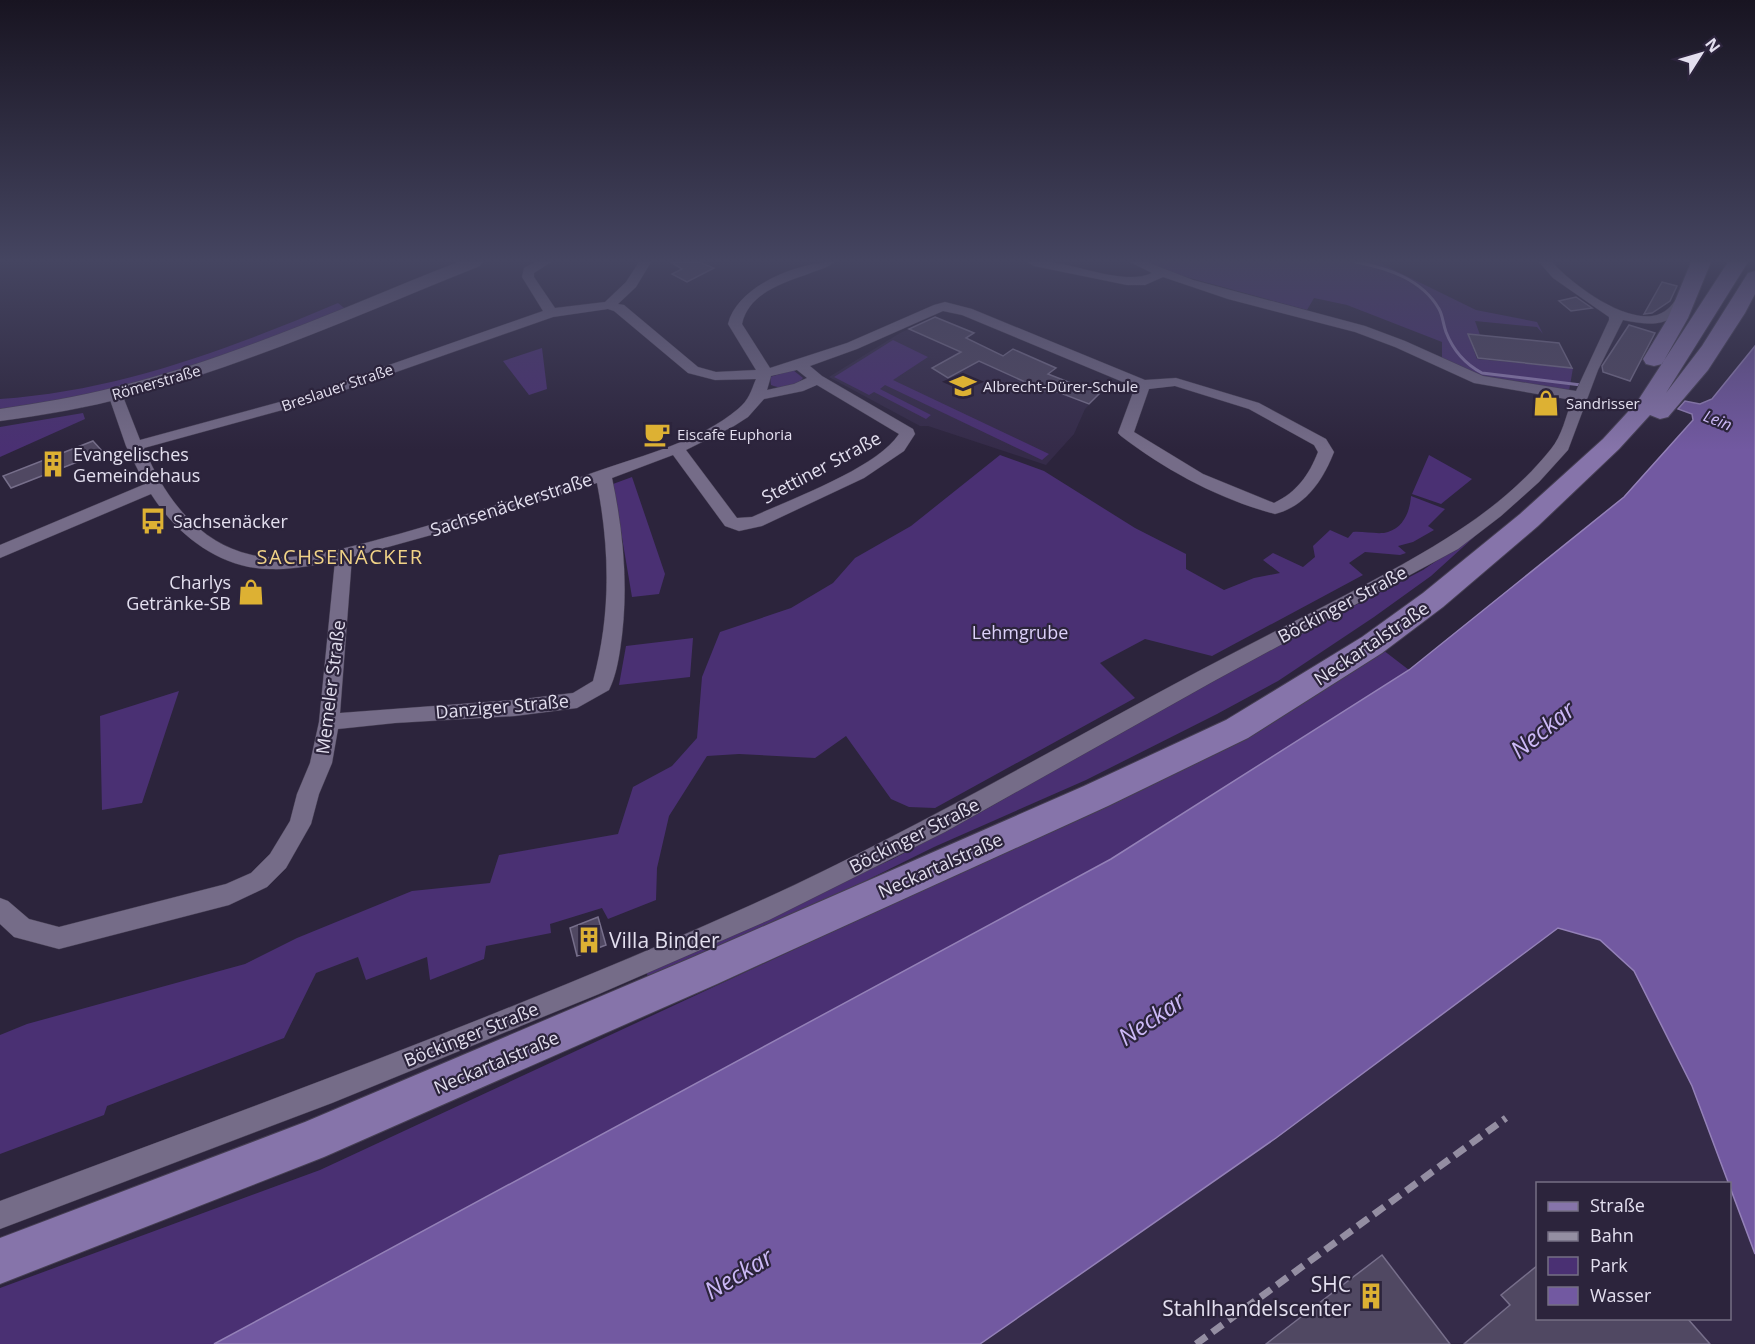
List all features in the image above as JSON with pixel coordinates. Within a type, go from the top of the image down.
[{"type":"main road","name":"Römerstraße","points":[[0,415],[115,394],[230,359],[316,325]]},
{"type":"main road","points":[[1611,444],[1674,325]]},
{"type":"main road","name":"Neckartalstraße","points":[[0,1261],[320,1138],[715,967],[1096,796],[1238,729],[1372,645],[1433,600],[1529,520],[1611,444],[1646,406],[1698,325]]},
{"type":"main road","points":[[1529,520],[1557,508],[1599,472],[1677,396],[1726,325]]},
{"type":"street","name":"Breslauer Straße","points":[[134,446],[303,400],[518,325]]},
{"type":"street","points":[[639,325],[693,370],[761,387],[798,388],[817,379]]},
{"type":"street","points":[[735,325],[762,365],[761,387]]},
{"type":"street","points":[[761,387],[800,365],[899,325]]},
{"type":"street","points":[[995,325],[1143,385],[1176,382],[1254,406],[1278,417],[1320,442],[1326,452],[1319,472],[1306,490],[1291,502],[1275,508],[1225,492],[1153,453],[1126,433],[1143,385]]},
{"type":"street","points":[[1344,325],[1400,344],[1479,380],[1584,389]]},
{"type":"street","name":"Böckinger Straße","points":[[0,1215],[332,1090],[579,990],[772,907],[927,830],[1207,676],[1321,617],[1452,544],[1503,505],[1562,447],[1584,389],[1614,325]]},
{"type":"street","name":"Stettiner Straße","points":[[676,448],[731,522],[739,525],[766,518],[858,474],[898,448],[907,434],[905,429],[817,379],[800,365]]},
{"type":"street","name":"Sachsenäckerstraße","points":[[115,394],[134,446],[154,486],[179,523],[196,537],[235,555],[275,564],[344,554],[527,502],[603,475],[676,448],[731,421],[753,405],[761,387]]},
{"type":"street","name":"Danziger Straße","points":[[329,722],[395,715],[515,708],[577,700],[602,685],[610,660],[616,588],[616,555],[603,475]]},
{"type":"street","points":[[0,552],[154,486]]},
{"type":"street","name":"Memeler Straße","points":[[0,909],[22,929],[59,938],[198,904],[229,894],[259,880],[278,861],[300,824],[308,794],[321,762],[329,722],[344,554]]},
{"type":"shaded area","name":"Albrecht-Dürer-Schule","points":[[918,325],[953,325],[974,333],[967,338],[1006,357],[1005,354],[1013,349],[1056,368],[1048,374],[1045,373],[1099,394],[1085,409],[1074,434],[1046,465],[928,426],[920,426],[829,377],[900,333]]},
{"type":"shaded area","points":[[1558,928],[1600,940],[1634,971],[1692,1086],[1729,1182],[1536,1182],[1536,1320],[1731,1320],[1731,1189],[1755,1254],[1755,1344],[980,1344],[1276,1138]]},
{"type":"green space","points":[[284,325],[329,325],[202,375],[98,404],[0,419],[0,399],[88,387],[130,377],[173,365]]},
{"type":"green space","points":[[1398,325],[1476,325],[1480,335],[1468,334],[1477,359],[1573,368],[1569,391],[1475,375],[1442,360],[1442,342]]},
{"type":"green space","points":[[1513,325],[1538,325],[1543,334],[1537,327]]},
{"type":"green space","points":[[893,340],[928,357],[893,380],[1049,454],[1042,460],[885,385],[880,389],[931,415],[926,419],[874,392],[869,395],[834,377]]},
{"type":"green space","points":[[542,348],[547,389],[529,395],[503,361]]},
{"type":"green space","points":[[793,370],[803,378],[796,384],[784,387],[771,385],[770,377]]},
{"type":"green space","points":[[83,413],[85,419],[0,457],[0,427]]},
{"type":"green space","name":"Lehmgrube","points":[[1000,455],[1044,471],[1135,528],[1186,554],[1186,569],[1224,590],[1254,578],[1280,573],[1263,560],[1273,553],[1303,567],[1315,557],[1313,546],[1330,530],[1348,538],[1353,532],[1380,533],[1394,530],[1405,518],[1411,496],[1445,509],[1428,526],[1434,530],[1413,542],[1398,546],[1406,553],[1400,555],[1365,552],[1349,563],[1363,575],[1212,656],[1145,639],[1100,663],[1135,698],[935,808],[909,807],[891,799],[846,736],[815,758],[739,754],[707,756],[669,816],[657,868],[656,900],[608,919],[602,908],[550,924],[551,933],[486,946],[484,959],[430,980],[427,957],[366,980],[358,957],[316,973],[284,1038],[107,1106],[104,1115],[0,1154],[0,1035],[27,1024],[245,964],[297,938],[412,891],[490,883],[499,855],[618,834],[633,787],[672,766],[697,738],[702,677],[720,632],[791,608],[833,583],[855,558],[911,526]]},
{"type":"green space","points":[[1429,455],[1472,479],[1441,504],[1412,494]]},
{"type":"green space","points":[[632,477],[665,574],[659,594],[632,597],[613,484]]},
{"type":"green space","points":[[1483,529],[1431,576],[1374,617],[1278,681],[1217,714],[1086,780],[934,847],[843,892],[648,978],[646,969],[893,859],[990,807],[1185,694],[1423,570]]},
{"type":"green space","points":[[693,638],[690,677],[619,685],[626,646]]},
{"type":"green space","points":[[1383,650],[1409,670],[1111,859],[214,1344],[0,1344],[0,1288],[320,1170],[1176,772]]},
{"type":"green space","points":[[179,691],[142,803],[102,810],[100,716]]},
{"type":"water","points":[[1755,346],[1755,1254],[1731,1190],[1731,1182],[1728,1182],[1692,1086],[1634,971],[1600,940],[1558,928],[1276,1138],[980,1344],[214,1344],[1111,859],[1409,670],[1624,497],[1693,420],[1692,414],[1678,409],[1685,401],[1700,404],[1712,399]]},
{"type":"building","name":"Albrecht-Dürer-Schule","points":[[918,325],[954,325],[974,333],[966,338],[1003,356],[1013,349],[1056,368],[1048,374],[1099,394],[1089,404],[1050,389],[1045,391],[979,361],[948,378],[932,368],[961,352],[909,329]]},
{"type":"building","points":[[1629,325],[1655,333],[1630,381],[1603,372],[1602,366]]},
{"type":"building","points":[[1468,334],[1559,343],[1572,368],[1478,358]]},
{"type":"building","name":"Evangelisches Gemeindehaus","points":[[93,441],[103,452],[11,488],[3,476]]},
{"type":"building","name":"Villa Binder","points":[[598,917],[606,945],[577,956],[570,928]]},
{"type":"building","name":"SHC Stahlhandelscenter","points":[[1382,1255],[1450,1344],[1266,1344],[1323,1300]]},
{"type":"building","points":[[1536,1267],[1536,1320],[1689,1320],[1710,1344],[1464,1344],[1510,1305],[1501,1295]]},
{"type":"waterway","points":[[1444,325],[1456,351],[1465,361],[1482,373],[1581,385]]},
{"type":"railway","points":[[1196,1344],[1506,1118]]},
{"type":"place","name":"Albrecht-Dürer-Schule","points":[[963,386]]},
{"type":"place","name":"Sandrisser","points":[[1546,403]]},
{"type":"place","name":"Eiscafe Euphoria","points":[[657,434]]},
{"type":"place","name":"Evangelisches Gemeindehaus","points":[[53,464]]},
{"type":"place","name":"Sachsenäcker","points":[[153,521]]},
{"type":"place","name":"Charlys Getränke-SB","points":[[251,592]]},
{"type":"place","name":"Villa Binder","points":[[589,940]]},
{"type":"place","name":"SHC Stahlhandelscenter","points":[[1371,1296]]},
{"type":"district","name":"SACHSENÄCKER","points":[[340,556]]},
{"type":"water label","name":"Lein","points":[[1718,420]]},
{"type":"water label","name":"Neckar","points":[[1542,729]]},
{"type":"water label","name":"Neckar","points":[[1151,1018]]},
{"type":"water label","name":"Neckar","points":[[738,1273]]}]
